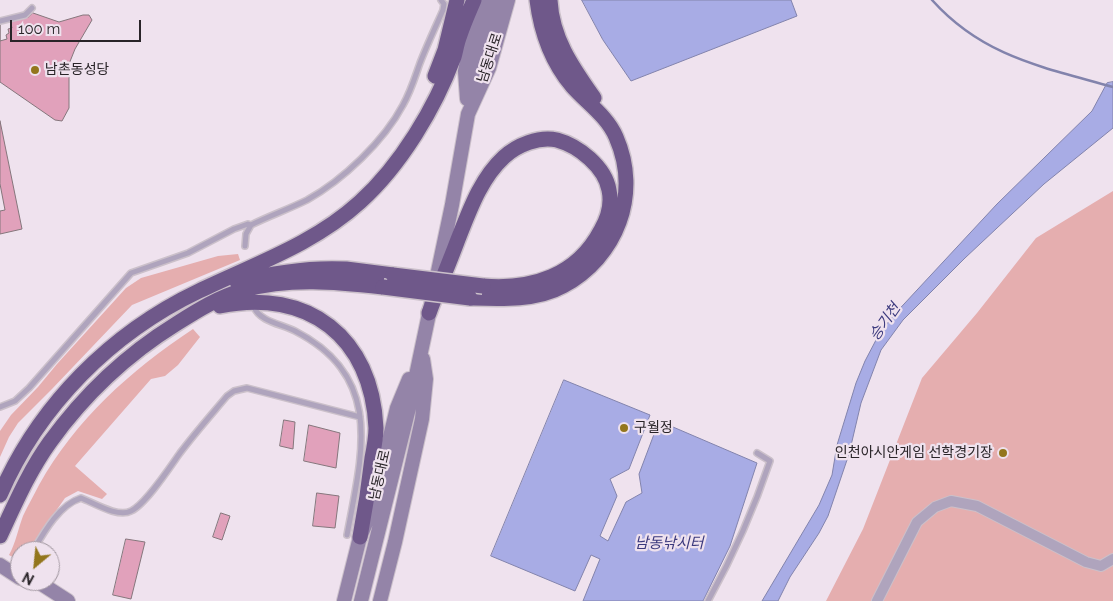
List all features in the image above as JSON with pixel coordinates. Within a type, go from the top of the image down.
[{"type":"highway","points":[[0,495],[32,434],[60,398],[87,368],[121,340],[143,324],[197,292],[298,246],[330,226],[360,201],[398,160],[420,126],[454,57],[474,0]]},
{"type":"highway","points":[[537,0],[540,22],[551,56],[572,86],[610,125]]},
{"type":"highway","points":[[1,533],[25,483],[44,451],[76,408],[121,364],[148,341],[214,301],[244,290],[274,284],[313,281],[383,287],[470,298],[508,299],[535,295],[562,287],[584,272],[602,255],[614,234],[624,210],[623,159],[617,139],[610,125],[569,62],[557,35],[550,0]]},
{"type":"highway","points":[[398,160],[424,106],[441,59],[447,1]]},
{"type":"highway","points":[[197,292],[267,274],[302,270],[344,269],[393,275],[483,286],[504,288],[529,285],[547,279],[565,270],[581,258],[595,242],[606,223],[610,206],[609,189],[601,172],[589,158],[556,140],[537,140],[519,146],[504,156],[490,173],[472,204],[429,312]]},
{"type":"highway","points":[[196,311],[248,302],[292,307],[314,316],[333,329],[349,344],[372,391],[376,429],[369,488],[354,536]]},
{"type":"main road","name":"남동대로","points":[[468,114],[465,71],[480,0]]},
{"type":"main road","points":[[468,114],[494,0]]},
{"type":"main road","name":"남동대로","points":[[361,601],[410,404],[468,114],[489,68],[508,0]]},
{"type":"main road","name":"남동대로","points":[[344,601],[354,536],[373,508],[397,408],[421,351]]},
{"type":"main road","name":"남동대로","points":[[380,601],[422,419],[426,380],[421,351]]},
{"type":"main road","points":[[39,591],[54,601]]},
{"type":"main road","points":[[52,591],[68,601]]},
{"type":"street","points":[[877,601],[917,522],[935,507],[951,501],[977,506],[1086,562],[1101,566],[1113,559]]},
{"type":"lane","points":[[0,407],[15,401],[29,388],[131,273],[188,253],[234,229],[248,224],[251,225],[307,200],[334,182],[354,165],[372,148],[402,107],[447,1]]},
{"type":"lane","points":[[0,21],[25,15],[32,8]]},
{"type":"lane","points":[[246,246],[246,234],[251,225]]},
{"type":"lane","points":[[254,307],[261,317],[310,339],[332,356],[344,370],[354,390],[362,430],[354,536]]},
{"type":"lane","points":[[40,541],[52,522],[73,500],[81,498],[109,510],[121,513],[131,512],[160,481],[227,396],[234,391],[247,388],[360,416]]},
{"type":"lane","points":[[708,601],[722,577],[759,494],[770,461],[757,452]]},
{"type":"shaded area","name":"인천아시안게임 선학경기장","points":[[1113,191],[1113,601],[826,601],[863,529],[922,378],[977,313],[1036,238]]},
{"type":"shaded area","points":[[238,254],[240,260],[132,305],[18,423],[0,457],[0,431],[11,415],[126,288],[141,278],[218,256]]},
{"type":"shaded area","points":[[193,329],[200,337],[178,365],[165,376],[151,379],[75,466],[107,494],[102,499],[78,491],[65,498],[35,541],[15,541],[23,516],[39,485],[70,439],[87,418],[126,379]]},
{"type":"water","points":[[582,0],[791,0],[797,16],[631,81],[603,40]]},
{"type":"water","points":[[1113,82],[1113,128],[1044,184],[965,258],[903,320],[881,350],[861,403],[849,454],[828,516],[790,577],[778,601],[762,601],[819,505],[832,475],[837,445],[856,383],[876,340],[891,318],[997,204],[1092,111],[1107,83]]},
{"type":"water","name":"남동낚시터","points":[[564,380],[650,415],[629,469],[610,479],[617,496],[600,536],[608,541],[626,502],[642,493],[639,474],[659,421],[757,463],[730,546],[703,601],[583,601],[600,559],[591,555],[575,591],[491,556]]},
{"type":"building","name":"남촌동성당","points":[[33,13],[59,22],[83,15],[89,15],[92,20],[75,49],[69,64],[69,108],[62,121],[55,120],[0,82],[0,23],[28,17]]},
{"type":"building","points":[[10,21],[12,28],[8,29],[7,39],[0,41],[0,24]]},
{"type":"building","points":[[0,121],[22,229],[0,234],[0,211],[5,210],[0,184]]},
{"type":"building","points":[[284,420],[295,422],[293,449],[280,446]]},
{"type":"building","points":[[309,425],[340,433],[336,468],[304,461]]},
{"type":"building","points":[[317,493],[339,496],[335,528],[313,526]]},
{"type":"building","points":[[221,513],[230,516],[222,540],[213,537]]},
{"type":"building","points":[[126,539],[145,542],[131,599],[113,595]]},
{"type":"waterway","points":[[932,0],[972,35],[993,47],[1038,66],[1113,87]]},
{"type":"place","name":"남촌동성당","points":[[35,70]]},
{"type":"place","name":"구월정","points":[[624,428]]},
{"type":"place","name":"인천아시안게임 선학경기장","points":[[1003,453]]},
{"type":"water label","name":"승기천","points":[[885,322]]}]
